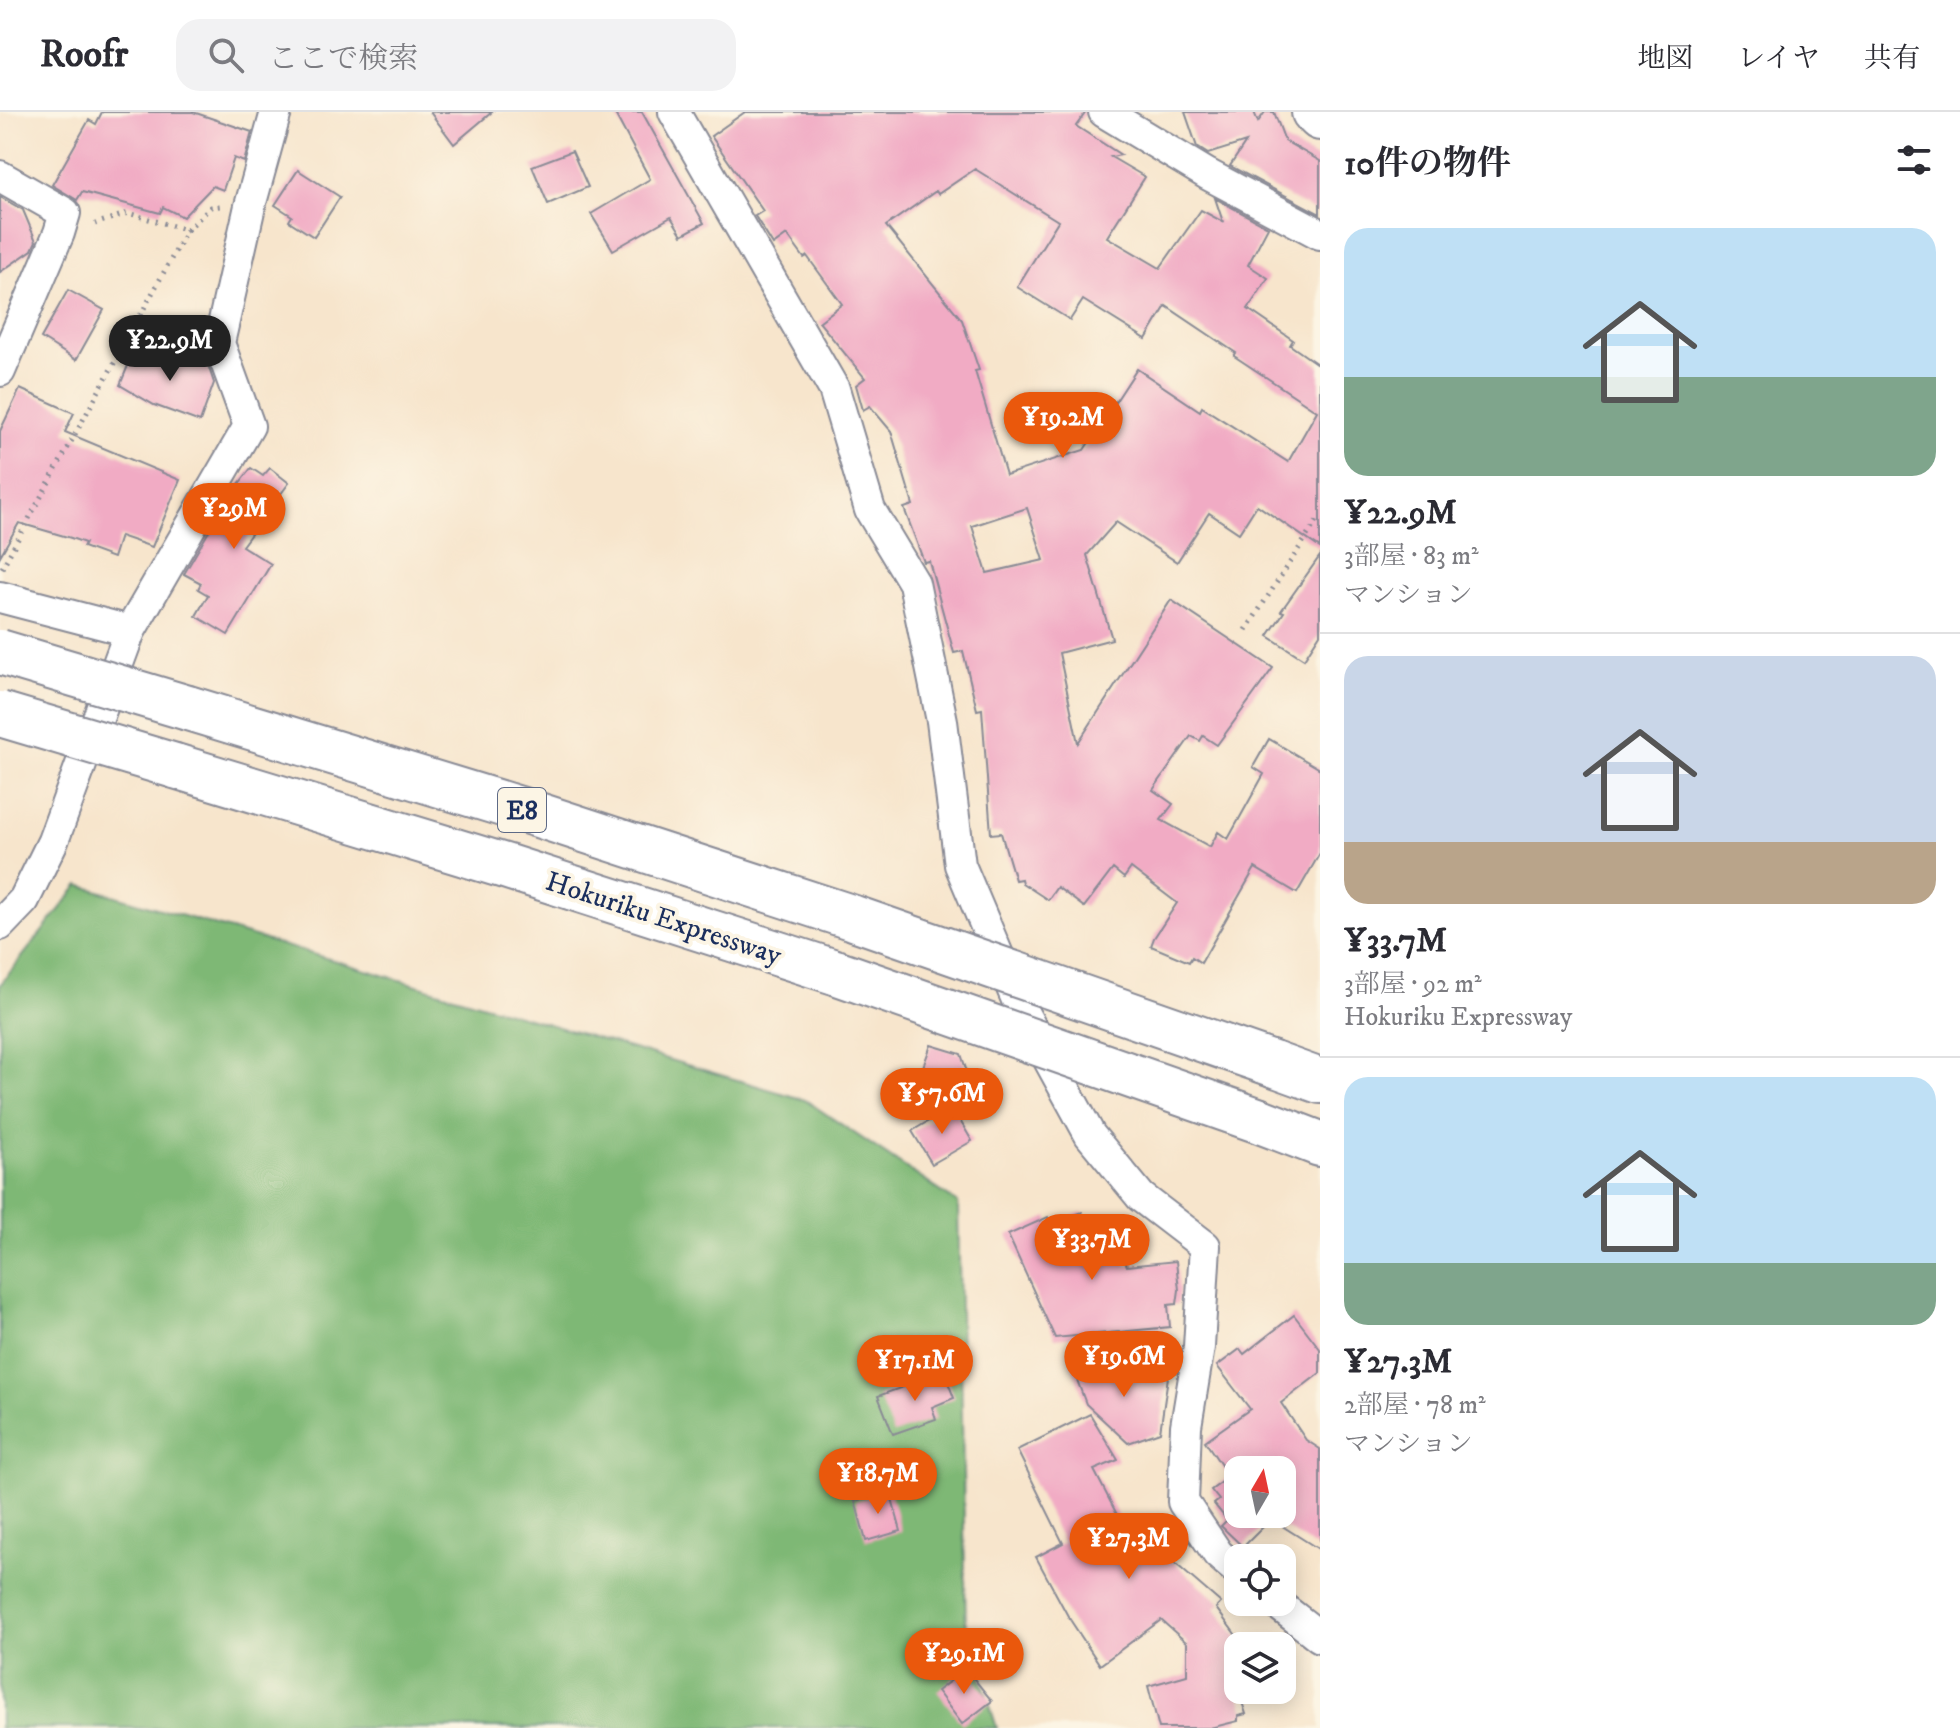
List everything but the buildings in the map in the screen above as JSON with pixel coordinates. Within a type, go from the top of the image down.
[{"type":"highway","points":[[1314,112],[1320,118]]},
{"type":"highway","name":"Hokuriku Expressway","points":[[0,652],[529,812],[854,918],[1320,1081]]},
{"type":"highway","name":"Hokuriku Expressway","points":[[0,714],[508,867],[838,973],[1320,1144]]},
{"type":"street","points":[[0,925],[24,900],[53,841],[130,631],[249,426],[219,343],[276,112]]},
{"type":"street","points":[[674,112],[834,389],[870,510],[914,583],[942,721],[960,865],[1020,1007],[1090,1135],[1141,1197],[1205,1246],[1199,1347],[1186,1426],[1183,1502],[1224,1559]]},
{"type":"street","points":[[1104,112],[1207,174],[1320,234]]},
{"type":"street","points":[[0,176],[65,213],[0,371]]},
{"type":"street","points":[[0,597],[130,631]]},
{"type":"street","points":[[1293,1616],[1320,1637]]},
{"type":"path","points":[[0,572],[187,230],[128,213],[77,231],[59,233]]},
{"type":"path","points":[[1246,630],[1320,516]]},
{"type":"green space","points":[[79,885],[805,1100],[958,1203],[966,1630],[997,1728],[0,1728],[0,985]]}]
